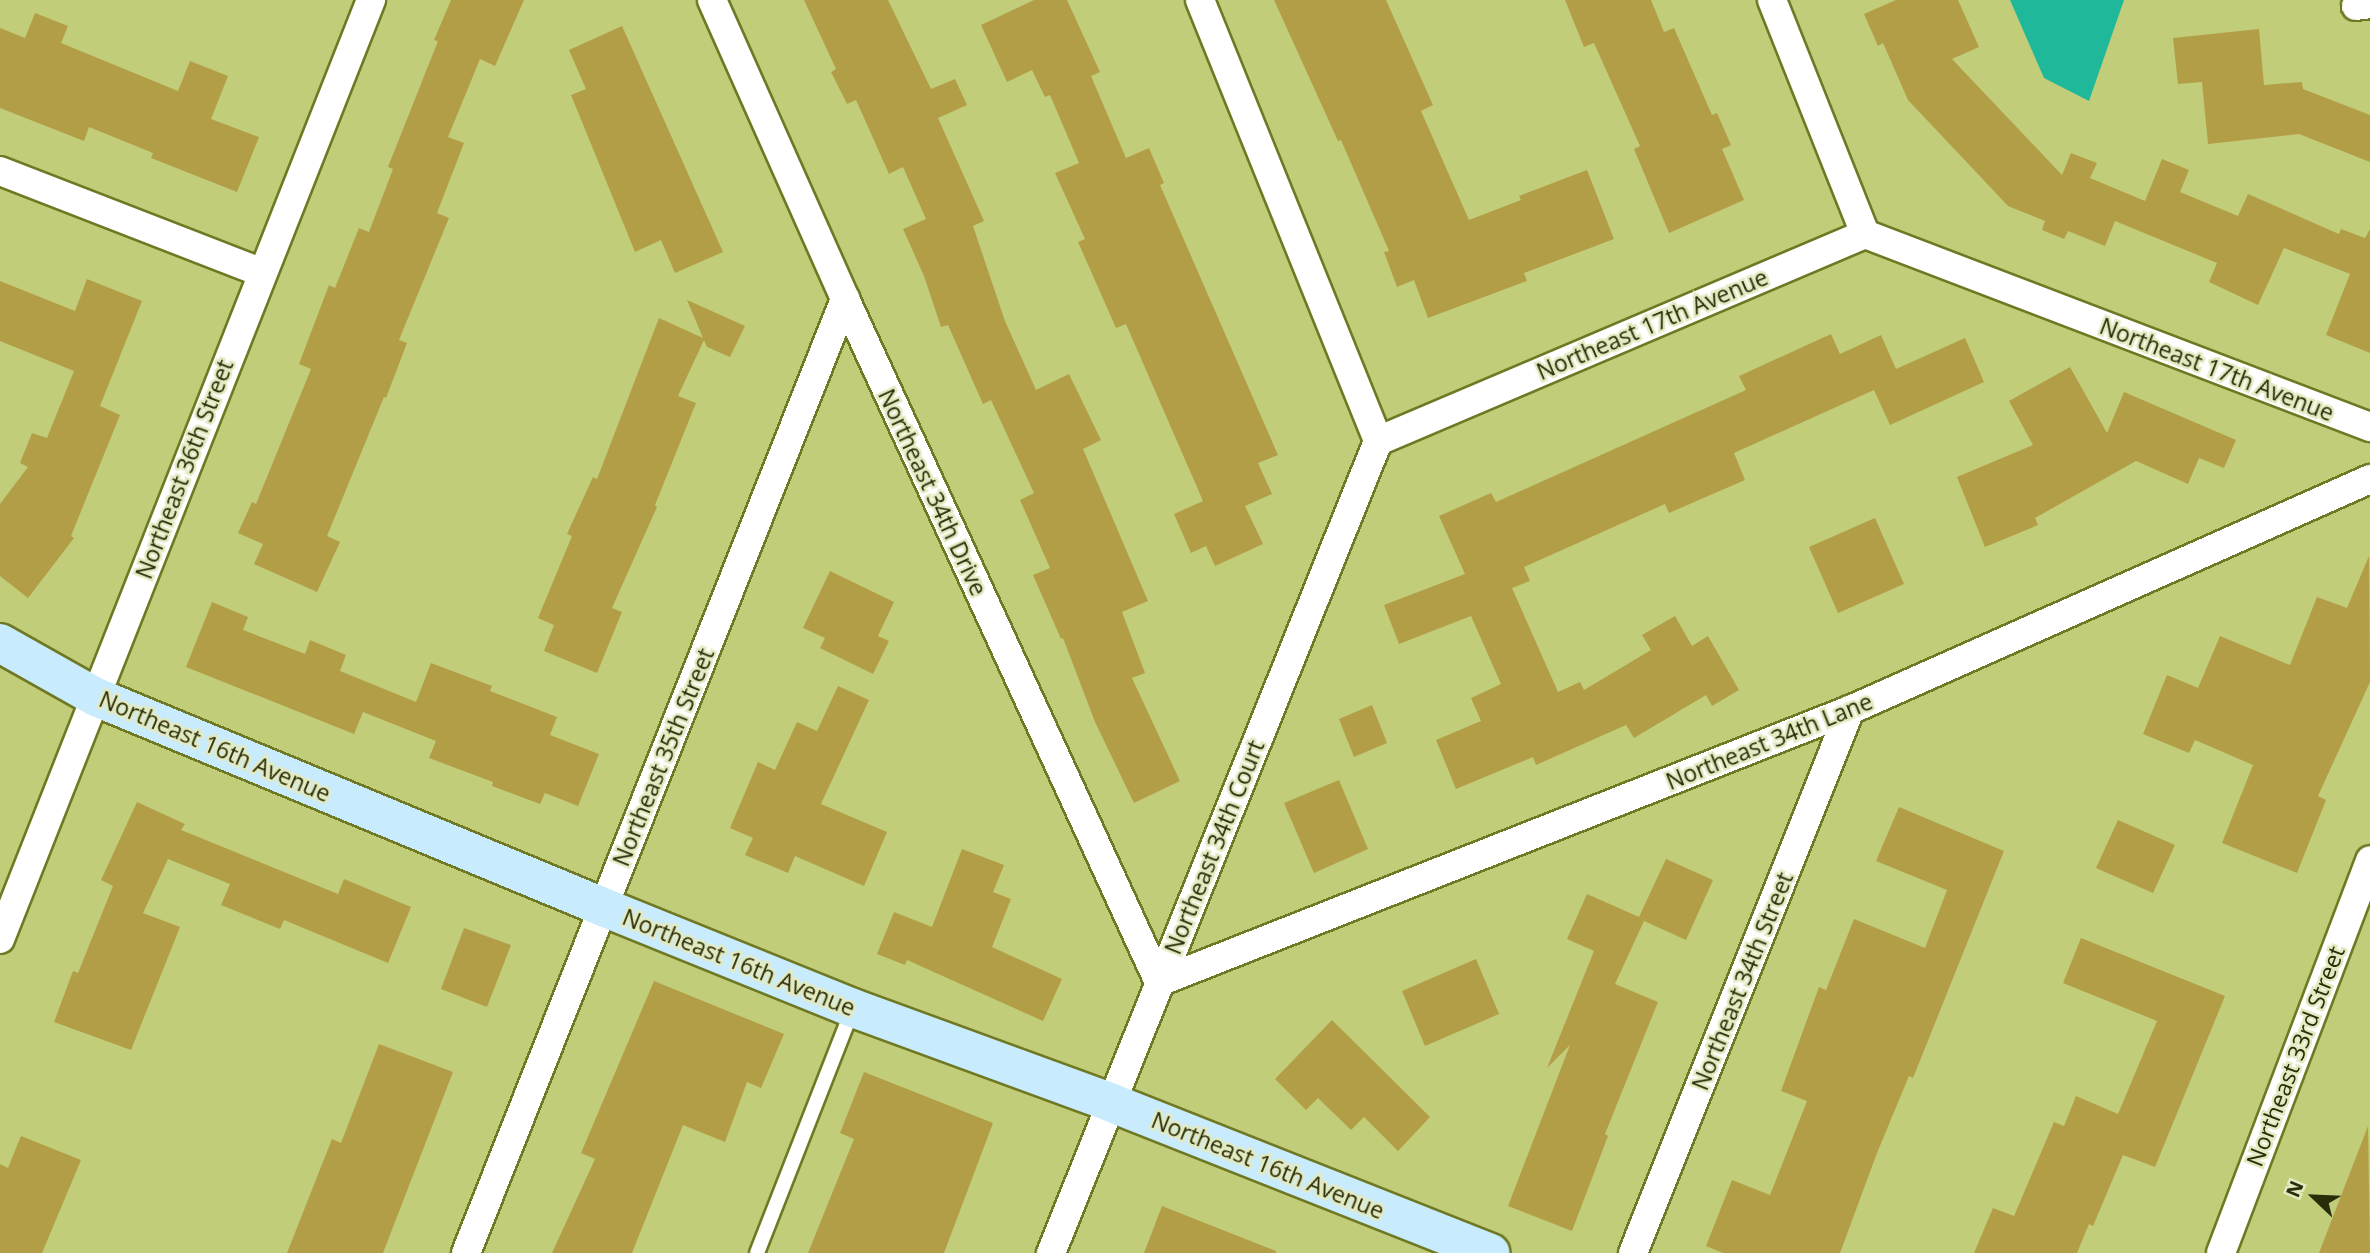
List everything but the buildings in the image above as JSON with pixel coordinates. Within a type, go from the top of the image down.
[{"type":"street","name":"Northeast 36th Street","points":[[0,939],[261,272],[371,0]]},
{"type":"street","name":"Northeast 34th Drive","points":[[712,0],[845,299],[1159,982]]},
{"type":"street","points":[[1200,0],[1378,441]]},
{"type":"street","points":[[1772,0],[1865,234]]},
{"type":"street","points":[[0,171],[261,272]]},
{"type":"street","name":"Northeast 17th Avenue","points":[[1378,441],[1865,234],[2370,428]]},
{"type":"street","name":"Northeast 35th Street","points":[[466,1253],[845,299]]},
{"type":"street","name":"Northeast 34th Court","points":[[1051,1253],[1378,441]]},
{"type":"street","name":"Northeast 34th Lane","points":[[1159,982],[1850,710],[2370,479]]},
{"type":"street","name":"Northeast 16th Avenue","points":[[0,643],[96,697],[604,907],[853,1008],[1112,1103],[1490,1253]]},
{"type":"street","name":"Northeast 34th Street","points":[[1633,1253],[1850,710]]},
{"type":"street","name":"Northeast 33rd Street","points":[[2221,1253],[2370,860]]},
{"type":"lane","points":[[757,1253],[853,1008]]},
{"type":"water","points":[[2010,0],[2124,0],[2089,101],[2044,78]]}]
